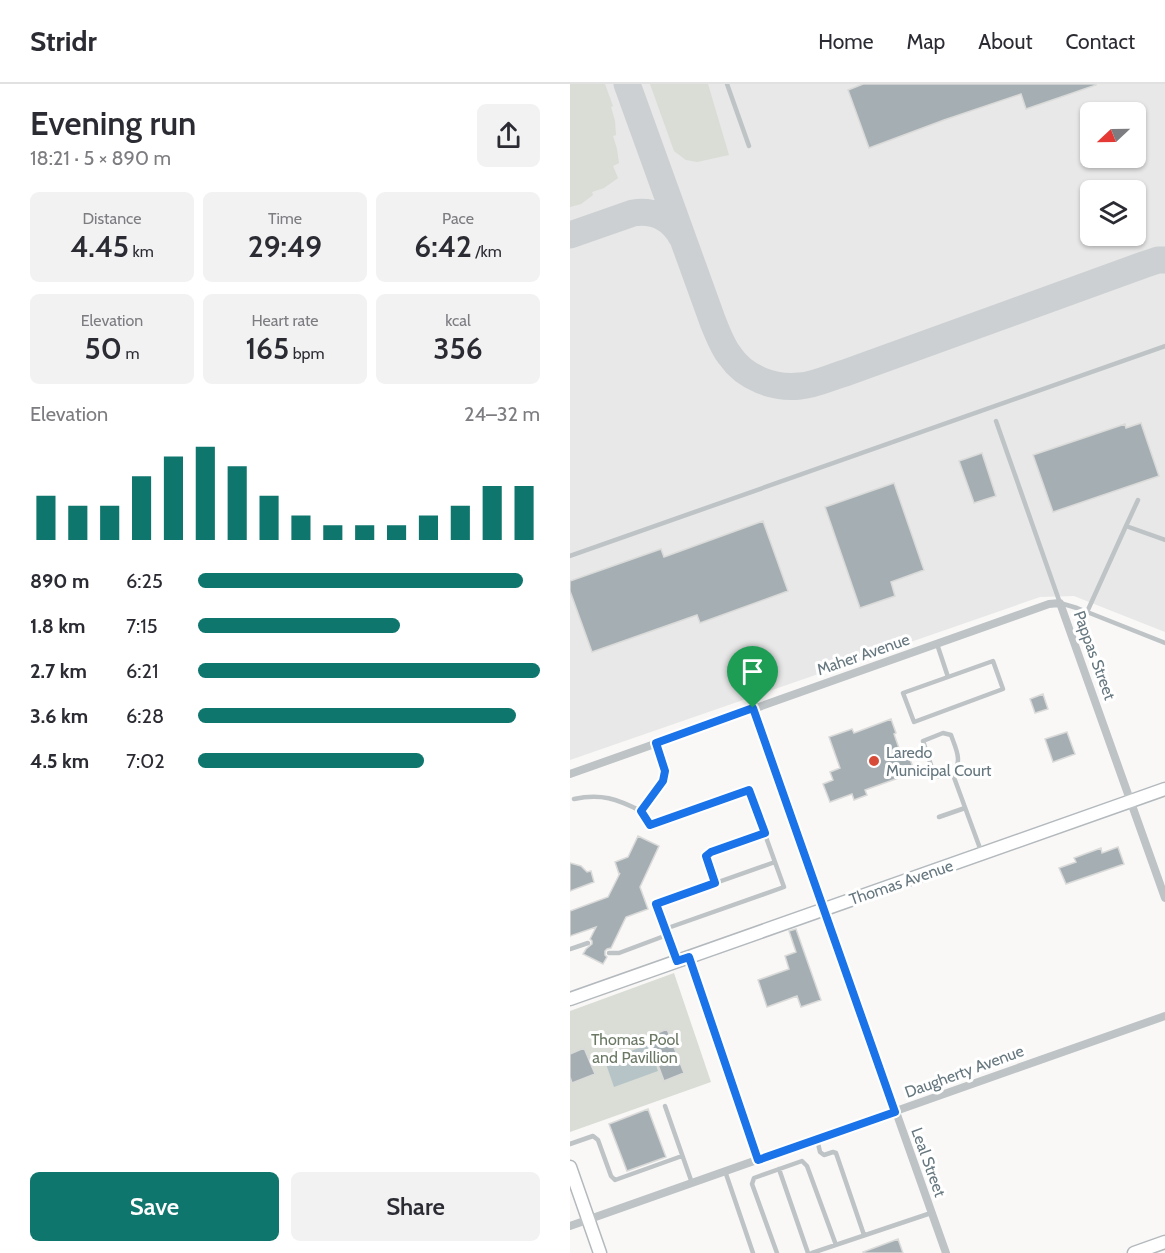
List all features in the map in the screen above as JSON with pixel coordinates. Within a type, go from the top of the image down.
[{"type":"street","name":"Maher Avenue","points":[[570,774],[1048,604],[1060,603]]},
{"type":"street","name":"Pappas Street","points":[[1060,603],[1165,898]]},
{"type":"street","name":"Leal Street","points":[[753,708],[945,1253]]},
{"type":"street","name":"Thomas Avenue","points":[[570,999],[1165,789]]},
{"type":"street","name":"Daugherty Avenue","points":[[570,1226],[1165,1016]]},
{"type":"street","points":[[570,1167],[600,1253]]},
{"type":"street","points":[[1134,1253],[1165,1242]]},
{"type":"lane","points":[[727,84],[749,146]]},
{"type":"lane","points":[[570,556],[1165,346]]},
{"type":"lane","name":"Pappas Street","points":[[996,421],[1060,603]]},
{"type":"lane","points":[[1087,612],[1138,500]]},
{"type":"lane","points":[[1126,526],[1165,540]]},
{"type":"lane","points":[[1060,603],[1165,642]]},
{"type":"lane","points":[[937,644],[948,677]]},
{"type":"lane","points":[[993,661],[1003,689],[914,722],[903,693],[948,677],[993,661]]},
{"type":"lane","points":[[943,733],[951,735],[959,757],[952,772],[936,777],[923,741],[943,733]]},
{"type":"lane","points":[[641,811],[663,781],[665,771],[656,743]]},
{"type":"lane","points":[[952,772],[982,854]]},
{"type":"lane","points":[[574,799],[600,796],[623,802],[641,811],[650,825],[749,790],[784,886],[619,953],[609,953]]},
{"type":"lane","points":[[939,817],[966,808]]},
{"type":"lane","points":[[715,883],[706,856],[711,852],[765,833]]},
{"type":"lane","points":[[677,961],[656,904],[775,862]]},
{"type":"lane","points":[[570,949],[588,943]]},
{"type":"lane","points":[[689,957],[758,1160]]},
{"type":"lane","points":[[665,1106],[692,1183]]},
{"type":"lane","points":[[570,1144],[593,1136],[598,1140],[611,1176],[615,1180],[682,1156]]},
{"type":"lane","points":[[817,1139],[820,1152],[824,1155],[836,1153],[864,1235]]},
{"type":"lane","points":[[777,1253],[752,1184],[754,1178],[802,1161],[807,1166],[836,1245]]},
{"type":"lane","points":[[779,1169],[810,1253],[931,1213]]},
{"type":"lane","points":[[725,1172],[753,1253]]},
{"type":"shaded area","points":[[570,84],[1165,84],[1165,632],[1074,596],[1040,597],[570,760]]},
{"type":"shaded area","points":[[649,1044],[658,1071],[614,1087],[605,1061]]},
{"type":"green space","points":[[570,84],[605,84],[613,106],[611,107],[616,135],[613,136],[619,163],[613,166],[618,178],[604,188],[592,192],[593,195],[581,204],[570,207]]},
{"type":"green space","points":[[650,84],[708,84],[729,155],[697,162],[686,160],[674,151]]},
{"type":"green space","name":"Thomas Pool and Pavillion","points":[[674,973],[711,1082],[570,1132],[570,1011]]},
{"type":"building","points":[[863,84],[1096,85],[1026,109],[1021,94],[869,148],[848,90]]},
{"type":"building","points":[[1141,423],[1159,476],[1053,512],[1033,455],[1125,424],[1126,428]]},
{"type":"building","points":[[982,453],[996,496],[974,503],[959,461]]},
{"type":"building","points":[[894,483],[924,570],[891,582],[895,596],[860,608],[825,507]]},
{"type":"building","points":[[763,521],[788,591],[700,623],[697,615],[592,652],[570,591],[570,581],[661,549],[664,557]]},
{"type":"building","points":[[1043,694],[1048,709],[1035,713],[1030,699]]},
{"type":"building","name":"Laredo Municipal Court","points":[[891,719],[901,754],[907,752],[915,772],[865,790],[867,795],[854,800],[852,794],[830,802],[823,784],[833,780],[830,772],[840,768],[829,737],[852,729],[854,733]]},
{"type":"building","points":[[1067,732],[1075,754],[1053,762],[1045,739]]},
{"type":"building","points":[[638,836],[659,846],[640,887],[648,909],[626,917],[611,948],[605,951],[607,957],[603,964],[583,954],[592,944],[590,939],[596,927],[570,936],[570,911],[608,897],[620,873],[615,862],[628,857]]},
{"type":"building","points":[[1118,847],[1124,864],[1066,884],[1059,868],[1076,862],[1074,858],[1101,848],[1102,853]]},
{"type":"building","points":[[570,863],[581,866],[587,872],[591,871],[594,882],[570,891]]},
{"type":"building","points":[[796,929],[821,1000],[801,1007],[797,996],[767,1007],[758,980],[789,969],[785,956],[796,952],[789,931]]},
{"type":"building","points":[[667,1029],[684,1073],[664,1081],[651,1046],[656,1043],[653,1035]]},
{"type":"building","points":[[584,1048],[595,1074],[572,1083],[570,1054]]},
{"type":"building","points":[[648,1109],[666,1157],[627,1171],[609,1124]]},
{"type":"building","points":[[898,1239],[903,1253],[863,1253],[863,1252]]},
{"type":"taxiway","points":[[627,84],[720,340],[736,364],[752,376],[770,384],[790,386],[817,383],[1143,265],[1165,260]]},
{"type":"taxiway","points":[[570,235],[641,212],[655,214],[667,220],[681,236]]},
{"type":"place","name":"Laredo Municipal Court","points":[[874,761]]},
{"type":"route","points":[[753,708],[895,1112],[758,1160],[689,957],[677,961],[656,904],[715,883],[706,856],[711,852],[765,833],[749,790],[650,825],[641,811],[663,781],[665,771],[656,743],[753,708]]}]
